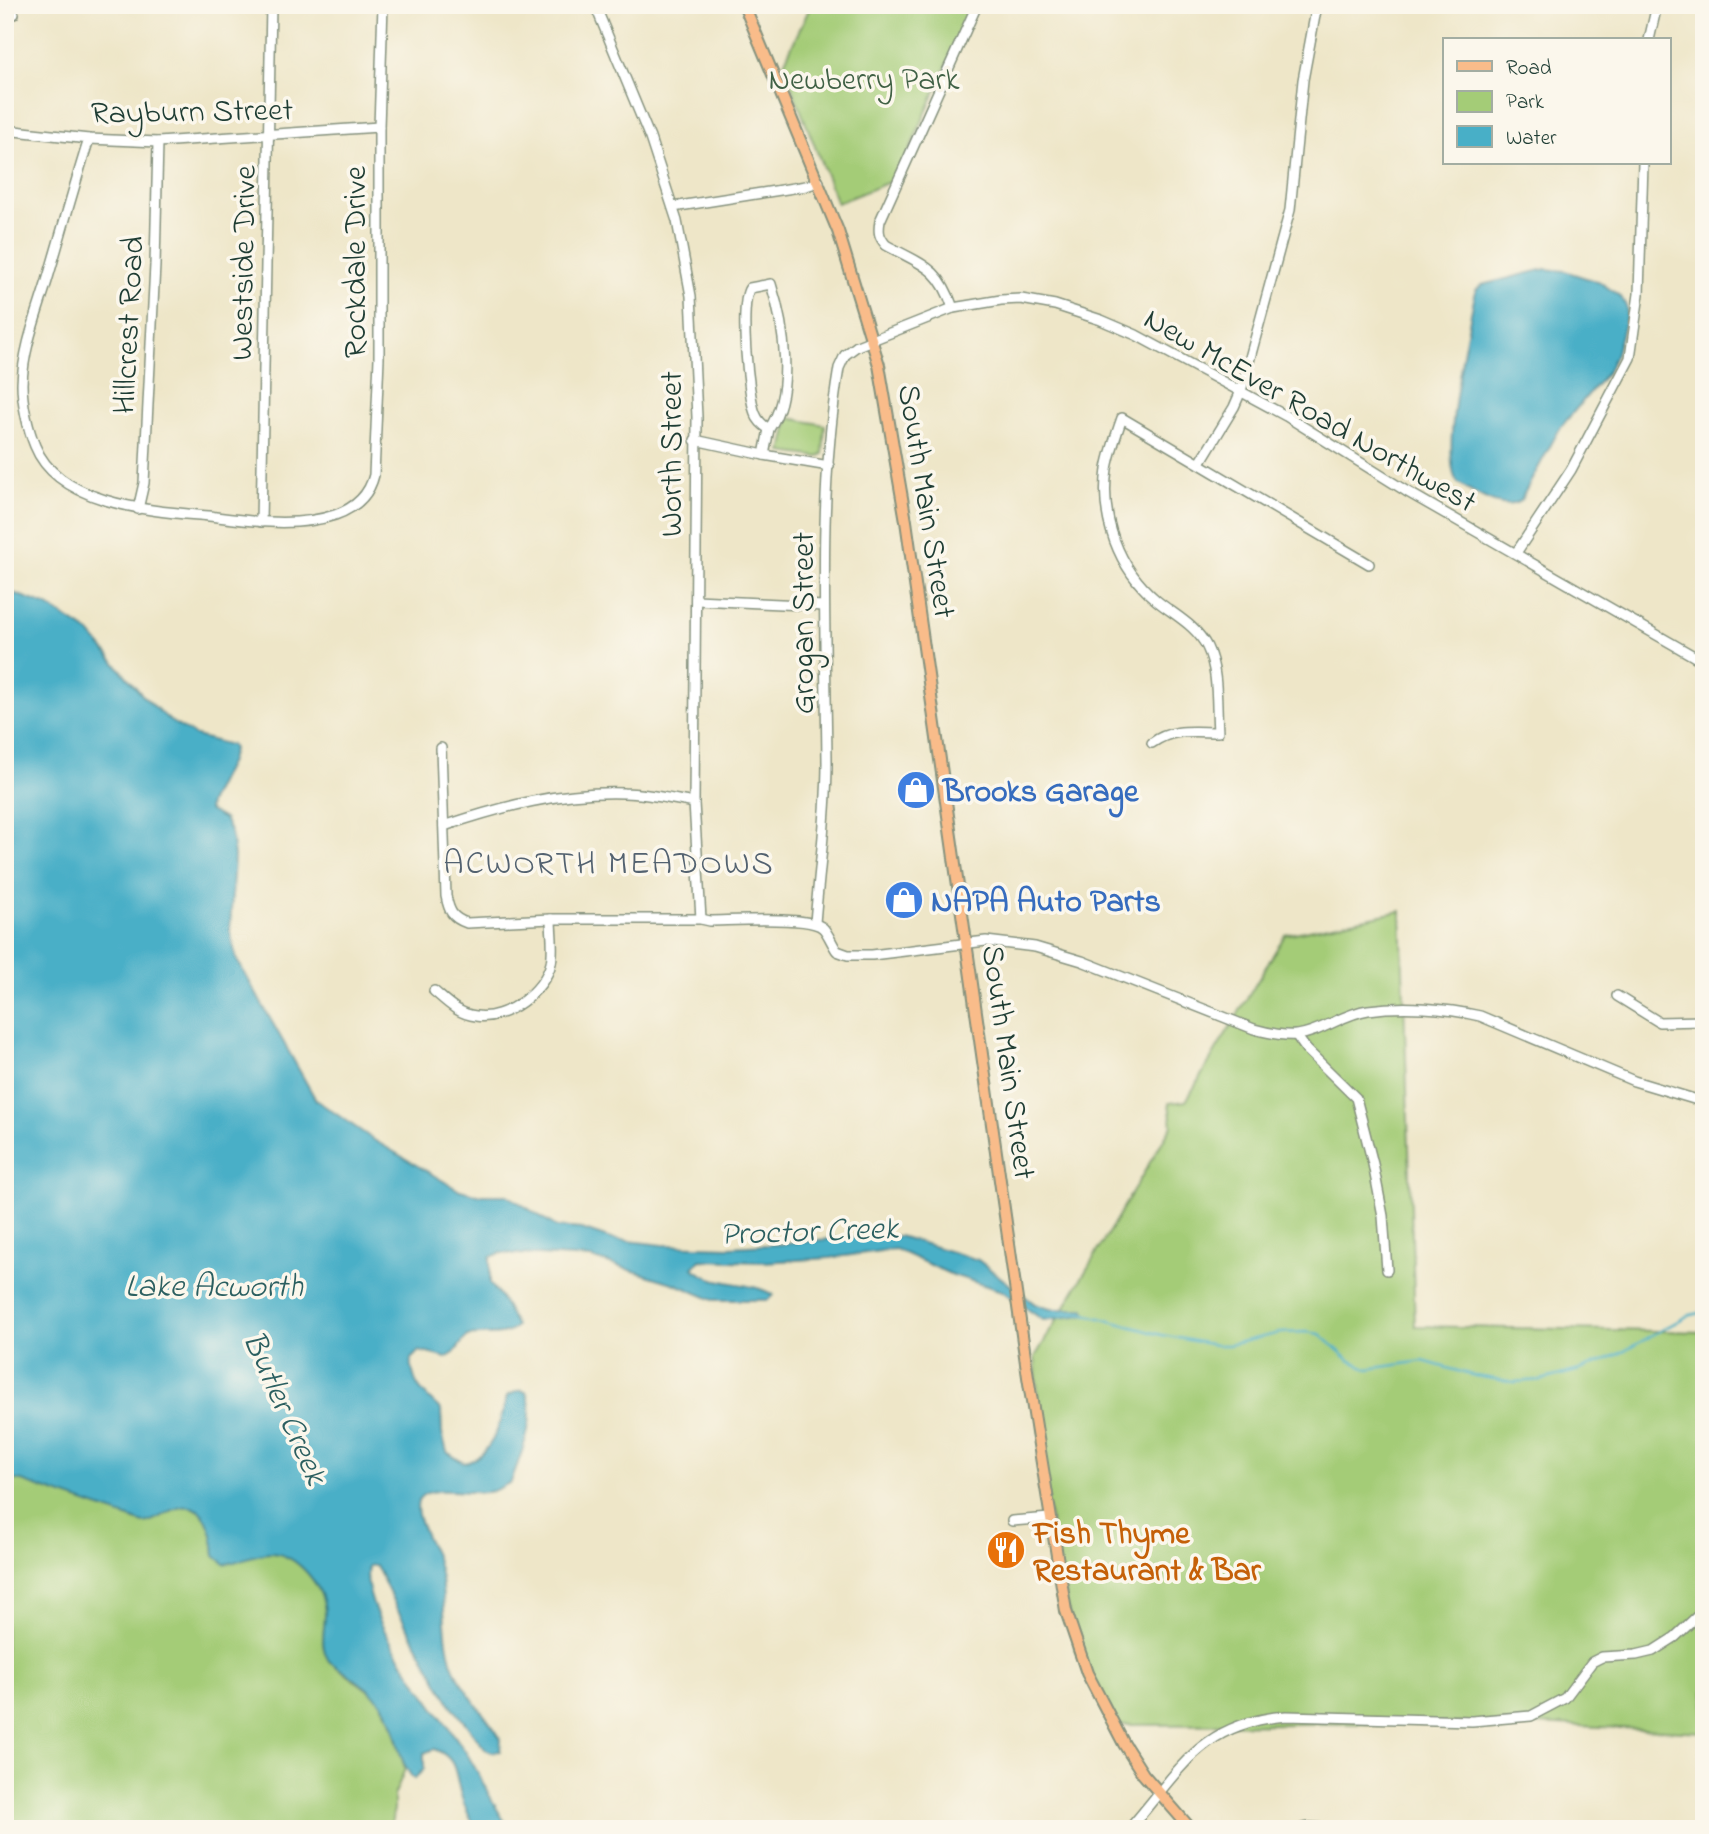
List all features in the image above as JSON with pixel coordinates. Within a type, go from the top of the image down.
[{"type":"main road","name":"South Main Street","points":[[744,5],[819,181],[846,254],[879,365],[898,469],[1019,1315],[1066,1611],[1079,1655],[1105,1712],[1159,1793],[1191,1829]]},
{"type":"street","name":"Westside Drive","points":[[261,522],[271,5]]},
{"type":"street","name":"Rockdale Drive","points":[[261,522],[287,522],[335,515],[360,501],[371,489],[375,464],[379,358],[379,127],[383,5]]},
{"type":"street","name":"Worth Street","points":[[595,5],[650,138],[673,207],[691,296],[697,417],[694,803],[701,919]]},
{"type":"street","points":[[953,308],[938,276],[886,246],[880,239],[879,229],[977,5]]},
{"type":"street","points":[[1200,463],[1241,391],[1283,244],[1290,210],[1305,67],[1317,5]]},
{"type":"street","points":[[1649,38],[1657,5]]},
{"type":"street","name":"Rayburn Street","points":[[5,130],[89,139],[158,142],[379,127]]},
{"type":"street","points":[[89,139],[34,324],[24,373],[23,398],[35,445],[44,464],[76,488],[105,499],[138,509],[261,522]]},
{"type":"street","name":"Hillcrest Road","points":[[138,509],[144,483],[158,142]]},
{"type":"street","points":[[1516,553],[1572,470],[1630,358],[1639,294],[1643,164]]},
{"type":"street","points":[[673,207],[806,186],[819,181]]},
{"type":"street","points":[[764,456],[769,429],[780,407],[785,354],[780,315],[771,284],[750,288],[744,310],[753,407],[760,422],[769,429]]},
{"type":"street","name":"New McEver Road Northwest","points":[[872,340],[953,308],[981,302],[1021,299],[1055,305],[1101,320],[1136,335],[1286,416],[1406,491],[1704,662]]},
{"type":"street","name":"Grogan Street","points":[[815,923],[827,767],[824,606],[829,466],[839,368],[851,350],[872,340]]},
{"type":"street","points":[[1152,743],[1176,731],[1218,732],[1215,679],[1207,647],[1200,636],[1191,625],[1148,592],[1136,579],[1121,555],[1108,519],[1107,469],[1122,418],[1369,564]]},
{"type":"street","points":[[695,440],[764,456],[829,466]]},
{"type":"street","points":[[696,600],[824,606]]},
{"type":"street","points":[[442,748],[446,896],[449,910],[455,919],[467,923],[551,919],[783,920],[815,923],[824,928],[835,949],[848,955],[872,956],[966,942],[1004,941],[1082,961],[1254,1029],[1277,1035],[1308,1032],[1346,1015],[1369,1010],[1399,1008],[1462,1012],[1480,1016],[1634,1081],[1704,1102]]},
{"type":"street","points":[[444,826],[505,806],[564,795],[626,792],[694,803]]},
{"type":"street","points":[[434,991],[458,1011],[478,1017],[503,1012],[523,1002],[543,982],[551,962],[551,919]]},
{"type":"street","points":[[1617,996],[1659,1022],[1704,1021]]},
{"type":"street","points":[[1296,1035],[1306,1049],[1356,1098],[1373,1164],[1382,1216],[1387,1270]]},
{"type":"street","points":[[1012,1521],[1050,1518]]},
{"type":"street","points":[[1129,1829],[1175,1772],[1196,1752],[1234,1726],[1268,1717],[1472,1721],[1531,1716],[1565,1698],[1592,1662],[1602,1657],[1653,1651],[1675,1637],[1704,1610]]},
{"type":"street","points":[[1299,1829],[1338,1829]]},
{"type":"green space","name":"Newberry Park","points":[[811,5],[973,5],[897,179],[837,203],[783,65]]},
{"type":"green space","points":[[789,418],[825,425],[823,454],[818,457],[782,452]]},
{"type":"green space","points":[[1401,911],[1415,1326],[1704,1332],[1704,1732],[1515,1723],[1119,1725],[1077,1655],[1045,1493],[1035,1357],[1172,1125],[1169,1103],[1186,1101],[1285,935]]},
{"type":"green space","points":[[5,1480],[19,1480],[144,1523],[178,1508],[196,1509],[207,1521],[215,1556],[270,1553],[290,1559],[299,1565],[315,1583],[324,1603],[323,1642],[329,1661],[377,1697],[390,1718],[405,1769],[394,1796],[390,1829],[5,1829]]},
{"type":"water","points":[[1545,269],[1565,271],[1601,283],[1621,297],[1627,313],[1608,371],[1560,428],[1520,501],[1505,505],[1488,500],[1458,483],[1453,469],[1453,420],[1462,359],[1476,290],[1482,285]]},
{"type":"water","name":"Lake Acworth","points":[[5,590],[48,606],[90,633],[143,696],[170,721],[196,736],[231,745],[233,749],[230,761],[208,810],[224,819],[231,833],[234,856],[230,930],[236,958],[316,1100],[374,1140],[457,1189],[478,1195],[507,1195],[557,1227],[582,1229],[611,1239],[663,1245],[730,1247],[849,1237],[899,1236],[978,1260],[1035,1304],[1050,1309],[1085,1309],[1086,1315],[1043,1320],[1002,1291],[950,1274],[895,1249],[830,1258],[763,1262],[700,1260],[693,1268],[711,1278],[764,1290],[773,1295],[768,1300],[713,1300],[676,1284],[591,1258],[501,1253],[490,1257],[490,1284],[500,1296],[516,1326],[506,1333],[467,1336],[454,1353],[446,1358],[419,1351],[411,1359],[416,1383],[441,1410],[442,1433],[447,1452],[464,1463],[474,1459],[489,1446],[507,1396],[520,1390],[526,1392],[529,1402],[529,1425],[511,1482],[484,1492],[430,1492],[418,1500],[417,1508],[440,1572],[451,1661],[466,1690],[501,1739],[500,1751],[485,1749],[449,1702],[396,1607],[376,1565],[368,1566],[368,1587],[375,1611],[403,1663],[467,1754],[510,1829],[476,1829],[463,1802],[455,1769],[442,1753],[434,1749],[424,1753],[424,1769],[414,1779],[405,1765],[385,1708],[363,1685],[329,1661],[323,1643],[324,1604],[309,1574],[301,1566],[282,1555],[272,1553],[225,1564],[215,1556],[207,1521],[196,1509],[178,1508],[144,1523],[19,1480],[5,1480]]},
{"type":"waterway","name":"Proctor Creek","points":[[1085,1314],[1162,1335],[1215,1345],[1228,1345],[1280,1333],[1320,1334],[1349,1360],[1368,1369],[1423,1361],[1475,1376],[1514,1382],[1541,1380],[1580,1370],[1617,1355],[1687,1316],[1704,1312]]},
{"type":"place","name":"Brooks Garage","points":[[916,790]]},
{"type":"place","name":"NAPA Auto Parts","points":[[904,900]]},
{"type":"place","name":"Fish Thyme Restaurant & Bar","points":[[1006,1550]]},
{"type":"district","name":"ACWORTH MEADOWS","points":[[609,861]]},
{"type":"water label","name":"Butler Creek","points":[[287,1407]]}]
